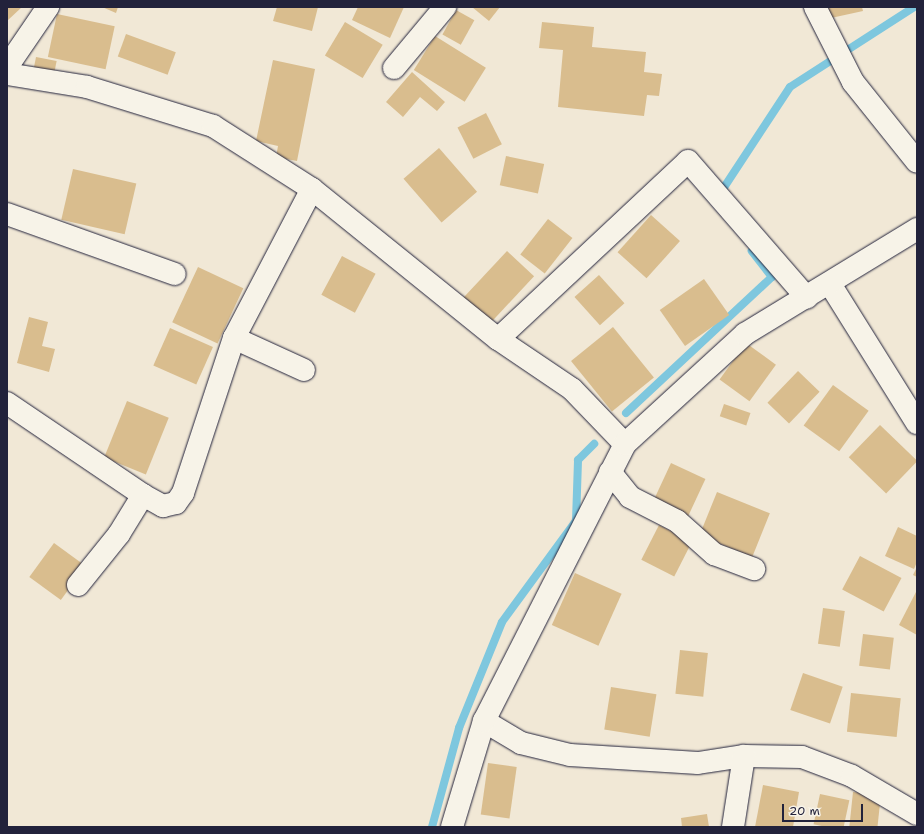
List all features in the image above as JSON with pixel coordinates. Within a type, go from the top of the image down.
[{"type":"street","points":[[7,67],[48,7]]},
{"type":"street","points":[[394,68],[445,7]]},
{"type":"street","points":[[815,7],[853,82],[917,162]]},
{"type":"street","points":[[7,74],[87,87],[213,126],[312,189],[498,339],[572,389],[625,444]]},
{"type":"street","points":[[498,339],[688,161],[807,298]]},
{"type":"street","points":[[8,406],[143,495],[163,506],[180,500],[234,338],[312,189]]},
{"type":"street","points":[[7,214],[175,274]]},
{"type":"street","points":[[452,827],[484,721],[625,444],[745,334],[830,284],[917,229]]},
{"type":"street","points":[[830,284],[917,423]]},
{"type":"street","points":[[234,338],[304,370]]},
{"type":"street","points":[[610,472],[630,497],[677,521],[714,554],[754,569]]},
{"type":"street","points":[[78,585],[119,534],[143,495]]},
{"type":"street","points":[[484,721],[521,743],[570,755],[698,763],[744,756],[802,757],[852,776],[917,814]]},
{"type":"street","points":[[733,827],[744,756]]},
{"type":"building","points":[[7,7],[22,7],[7,21]]},
{"type":"building","points":[[102,7],[118,7],[116,13]]},
{"type":"building","points":[[277,7],[318,7],[312,31],[273,21]]},
{"type":"building","points":[[358,7],[404,7],[390,38],[352,20]]},
{"type":"building","points":[[472,7],[500,7],[489,21]]},
{"type":"building","points":[[828,7],[862,7],[863,11],[831,18]]},
{"type":"building","points":[[456,10],[474,20],[461,45],[442,34]]},
{"type":"building","points":[[57,14],[115,26],[106,69],[48,57]]},
{"type":"building","points":[[345,22],[383,45],[363,78],[325,55]]},
{"type":"building","points":[[542,22],[594,27],[592,47],[646,52],[644,72],[662,74],[659,96],[647,95],[644,116],[558,107],[563,50],[539,48]]},
{"type":"building","points":[[126,34],[176,52],[168,75],[118,57]]},
{"type":"building","points":[[435,36],[486,68],[465,102],[414,70]]},
{"type":"building","points":[[36,57],[57,61],[54,75],[33,71]]},
{"type":"building","points":[[273,60],[315,69],[297,161],[276,157],[278,146],[256,141]]},
{"type":"building","points":[[412,72],[445,102],[437,111],[420,97],[403,117],[386,102]]},
{"type":"building","points":[[486,113],[502,144],[473,159],[457,128]]},
{"type":"building","points":[[439,148],[477,192],[442,223],[404,179]]},
{"type":"building","points":[[506,156],[544,164],[538,193],[500,185]]},
{"type":"building","points":[[73,169],[136,184],[125,234],[61,220]]},
{"type":"building","points":[[651,215],[680,241],[647,278],[618,252]]},
{"type":"building","points":[[548,219],[572,238],[545,274],[520,254]]},
{"type":"building","points":[[507,251],[534,276],[490,323],[463,298]]},
{"type":"building","points":[[342,256],[376,274],[355,313],[321,295]]},
{"type":"building","points":[[198,267],[243,288],[218,343],[172,322]]},
{"type":"building","points":[[599,275],[624,303],[600,325],[574,297]]},
{"type":"building","points":[[704,279],[729,315],[685,346],[660,310]]},
{"type":"building","points":[[29,317],[48,322],[42,346],[55,349],[49,372],[17,363]]},
{"type":"building","points":[[613,327],[654,378],[612,411],[571,361]]},
{"type":"building","points":[[170,328],[213,347],[196,385],[153,365]]},
{"type":"building","points":[[746,343],[776,365],[749,401],[720,379]]},
{"type":"building","points":[[798,371],[820,392],[789,423],[767,403]]},
{"type":"building","points":[[833,385],[869,411],[839,451],[804,425]]},
{"type":"building","points":[[127,401],[169,418],[146,474],[104,458]]},
{"type":"building","points":[[724,404],[750,413],[746,425],[720,416]]},
{"type":"building","points":[[880,425],[917,461],[886,493],[849,457]]},
{"type":"building","points":[[671,463],[705,479],[688,516],[654,500]]},
{"type":"building","points":[[717,492],[770,513],[752,557],[699,536]]},
{"type":"building","points":[[659,525],[692,542],[674,577],[641,560]]},
{"type":"building","points":[[898,527],[917,536],[917,562],[914,569],[885,556]]},
{"type":"building","points":[[54,543],[86,566],[61,600],[29,577]]},
{"type":"building","points":[[860,556],[901,578],[884,612],[842,590]]},
{"type":"building","points":[[917,567],[917,577],[913,575]]},
{"type":"building","points":[[575,573],[622,594],[598,646],[552,625]]},
{"type":"building","points":[[917,590],[917,635],[899,625]]},
{"type":"building","points":[[823,608],[845,611],[840,647],[818,644]]},
{"type":"building","points":[[863,634],[894,638],[890,670],[859,666]]},
{"type":"building","points":[[680,650],[708,653],[703,697],[675,694]]},
{"type":"building","points":[[803,673],[843,687],[830,724],[790,710]]},
{"type":"building","points":[[611,687],[656,694],[650,737],[604,729]]},
{"type":"building","points":[[851,693],[901,698],[897,737],[847,732]]},
{"type":"building","points":[[488,763],[517,767],[509,819],[481,814]]},
{"type":"building","points":[[763,785],[799,792],[793,827],[755,827]]},
{"type":"building","points":[[853,792],[881,795],[877,827],[849,827]]},
{"type":"building","points":[[820,794],[849,800],[844,827],[826,827],[814,824]]},
{"type":"building","points":[[707,814],[709,827],[682,827],[681,818]]},
{"type":"waterway","points":[[719,195],[790,87],[914,7]]},
{"type":"waterway","points":[[626,413],[772,277],[752,251]]},
{"type":"waterway","points":[[432,827],[459,728],[502,622],[576,521],[578,460],[594,444]]}]
